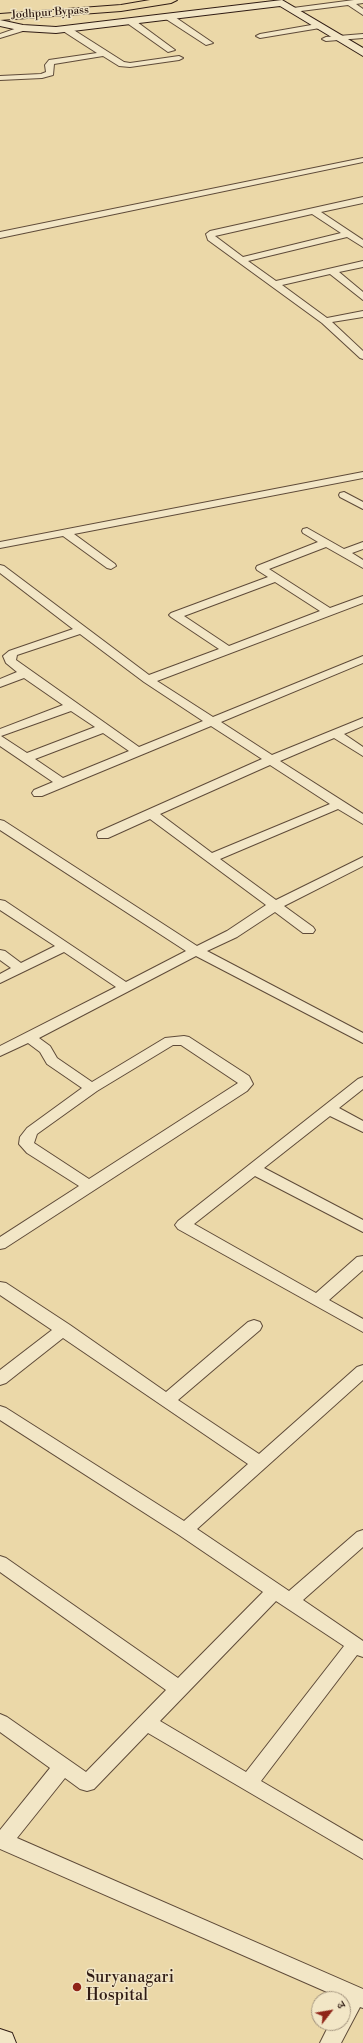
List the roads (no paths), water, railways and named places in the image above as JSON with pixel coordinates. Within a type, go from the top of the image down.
[{"type":"highway","name":"Jodhpur Bypass","points":[[4,5],[31,5],[93,0]]},
{"type":"highway","name":"Jodhpur Bypass","points":[[0,17],[121,8],[171,0]]},
{"type":"main road","points":[[0,23],[23,28],[66,29],[169,17],[281,1],[363,64]]},
{"type":"main road","points":[[323,32],[341,38],[363,53]]},
{"type":"street","points":[[309,0],[314,7]]},
{"type":"street","points":[[293,10],[363,1]]},
{"type":"street","points":[[350,3],[363,13]]},
{"type":"street","points":[[169,17],[209,42]]},
{"type":"street","points":[[130,21],[171,50]]},
{"type":"street","points":[[0,36],[23,28]]},
{"type":"street","points":[[66,29],[122,64],[130,65],[179,58]]},
{"type":"street","points":[[260,36],[323,32]]},
{"type":"street","points":[[341,38],[363,36]]},
{"type":"street","points":[[0,78],[42,76],[50,72],[49,65],[52,62],[104,54]]},
{"type":"street","points":[[0,235],[363,160]]},
{"type":"street","points":[[363,200],[210,234],[211,238],[359,347],[363,356]]},
{"type":"street","points":[[314,211],[363,244]]},
{"type":"street","points":[[242,260],[348,234]]},
{"type":"street","points":[[275,284],[363,264]]},
{"type":"street","points":[[332,271],[363,297]]},
{"type":"street","points":[[325,321],[363,314]]},
{"type":"street","points":[[0,545],[363,475]]},
{"type":"street","points":[[344,495],[363,506]]},
{"type":"street","points":[[307,531],[363,564]]},
{"type":"street","points":[[66,532],[111,566]]},
{"type":"street","points":[[327,543],[261,568],[329,612]]},
{"type":"street","points":[[343,553],[363,545]]},
{"type":"street","points":[[0,568],[148,680],[273,759],[363,820]]},
{"type":"street","points":[[228,650],[175,615],[276,578]]},
{"type":"street","points":[[148,680],[363,599]]},
{"type":"street","points":[[4,654],[14,653],[82,630]]},
{"type":"street","points":[[4,654],[25,673],[138,752]]},
{"type":"street","points":[[38,793],[363,659]]},
{"type":"street","points":[[0,683],[25,673]]},
{"type":"street","points":[[0,733],[72,706]]},
{"type":"street","points":[[103,835],[273,759],[363,722]]},
{"type":"street","points":[[26,758],[104,728]]},
{"type":"street","points":[[335,734],[363,752]]},
{"type":"street","points":[[3,746],[26,758],[62,783]]},
{"type":"street","points":[[211,858],[340,804]]},
{"type":"street","points":[[151,814],[308,930]]},
{"type":"street","points":[[0,824],[196,950],[363,1039]]},
{"type":"street","points":[[0,1052],[196,950],[232,934],[274,906],[363,861]]},
{"type":"street","points":[[2,908],[125,987]]},
{"type":"street","points":[[0,980],[64,947]]},
{"type":"street","points":[[0,954],[21,969]]},
{"type":"street","points":[[29,1037],[45,1048],[52,1061],[92,1088]]},
{"type":"street","points":[[0,1244],[242,1088],[246,1084],[244,1079],[233,1070],[184,1040],[178,1039],[170,1041],[92,1088],[32,1131],[27,1137],[26,1144],[32,1150],[89,1186]]},
{"type":"street","points":[[363,1082],[183,1225],[363,1326]]},
{"type":"street","points":[[329,1109],[363,1127]]},
{"type":"street","points":[[254,1169],[363,1227]]},
{"type":"street","points":[[318,1300],[363,1261]]},
{"type":"street","points":[[0,1288],[64,1329],[261,1464]]},
{"type":"street","points":[[167,1400],[254,1326]]},
{"type":"street","points":[[0,1379],[64,1329]]},
{"type":"street","points":[[185,1530],[261,1464],[363,1371]]},
{"type":"street","points":[[0,1412],[185,1530],[359,1648],[249,1783]]},
{"type":"street","points":[[0,1722],[87,1783],[180,1690],[282,1596],[363,1537]]},
{"type":"street","points":[[3,1569],[180,1690]]},
{"type":"street","points":[[147,1723],[363,1851]]},
{"type":"street","points":[[63,1766],[1,1840],[359,1998],[351,2008]]},
{"type":"street","points":[[330,2043],[337,2031]]},
{"type":"place","name":"Suryanagari Hospital","points":[[77,1987]]}]
